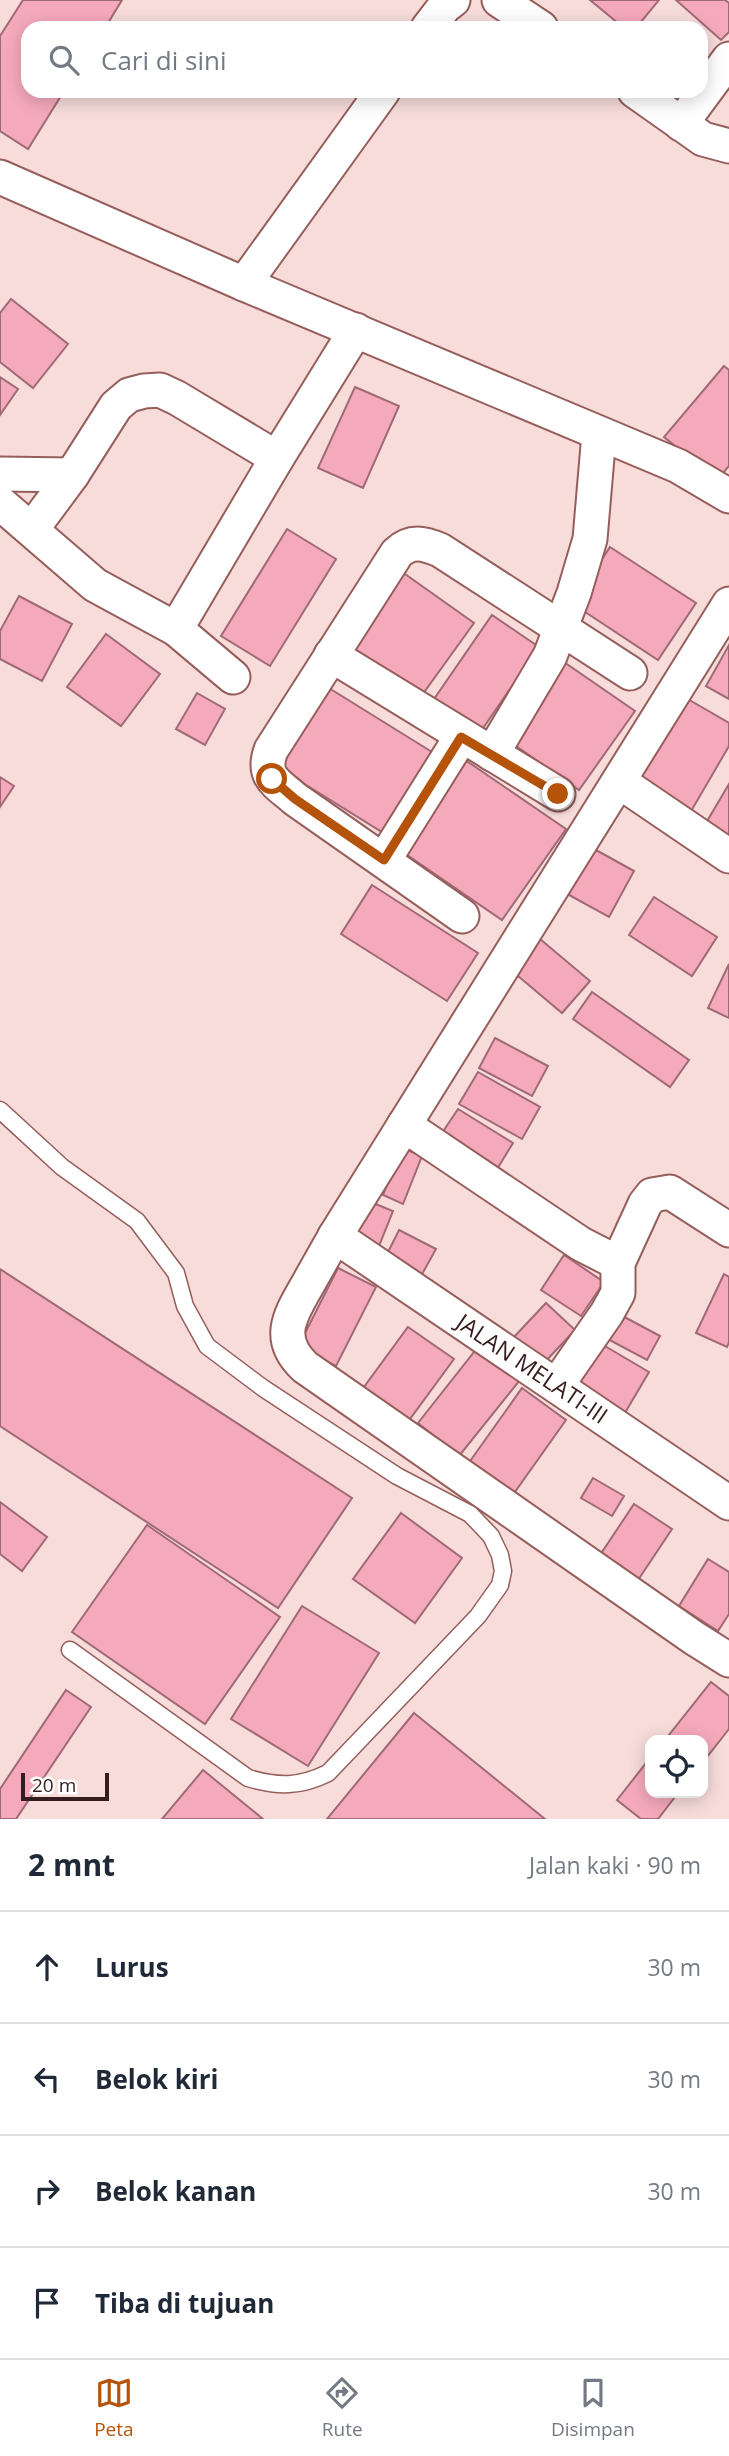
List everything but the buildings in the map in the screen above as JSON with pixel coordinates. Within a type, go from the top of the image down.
[{"type":"street","points":[[433,21],[444,6],[453,0]]},
{"type":"street","points":[[499,0],[530,21]]},
{"type":"street","points":[[708,87],[729,59]]},
{"type":"street","points":[[244,284],[378,98]]},
{"type":"street","points":[[645,98],[702,139],[729,146]]},
{"type":"street","points":[[681,124],[700,98]]},
{"type":"street","points":[[0,177],[244,284],[678,466],[729,496]]},
{"type":"street","points":[[176,629],[356,330]]},
{"type":"street","points":[[32,529],[72,475],[116,407],[129,395],[160,390],[277,458]]},
{"type":"street","points":[[492,754],[503,731],[550,656],[575,593],[590,539],[599,434]]},
{"type":"street","points":[[0,474],[72,475]]},
{"type":"street","points":[[0,503],[95,585],[176,629],[233,677]]},
{"type":"street","points":[[462,916],[295,799],[272,779],[267,768],[271,750],[397,552],[405,545],[416,543],[440,550],[630,673]]},
{"type":"street","points":[[729,604],[335,1236],[290,1317],[287,1332],[294,1357],[305,1367],[729,1660]]},
{"type":"street","points":[[331,655],[558,794]]},
{"type":"street","points":[[384,860],[461,737]]},
{"type":"street","points":[[620,782],[729,856]]},
{"type":"street","points":[[404,1125],[581,1244],[618,1264]]},
{"type":"street","points":[[557,1385],[618,1293],[618,1264],[645,1203],[652,1195],[670,1192],[729,1230]]},
{"type":"street","name":"JALAN MELATI-III","points":[[335,1236],[729,1503]]},
{"type":"lane","points":[[0,1110],[62,1167],[137,1221],[176,1273],[185,1306],[207,1346],[263,1388],[386,1468],[470,1514],[491,1536],[500,1555],[503,1571],[500,1585],[478,1616],[328,1773],[310,1782],[290,1786],[267,1784],[248,1778],[70,1650]]},
{"type":"route","points":[[272,779],[295,799],[384,860],[461,737],[558,794]]}]
